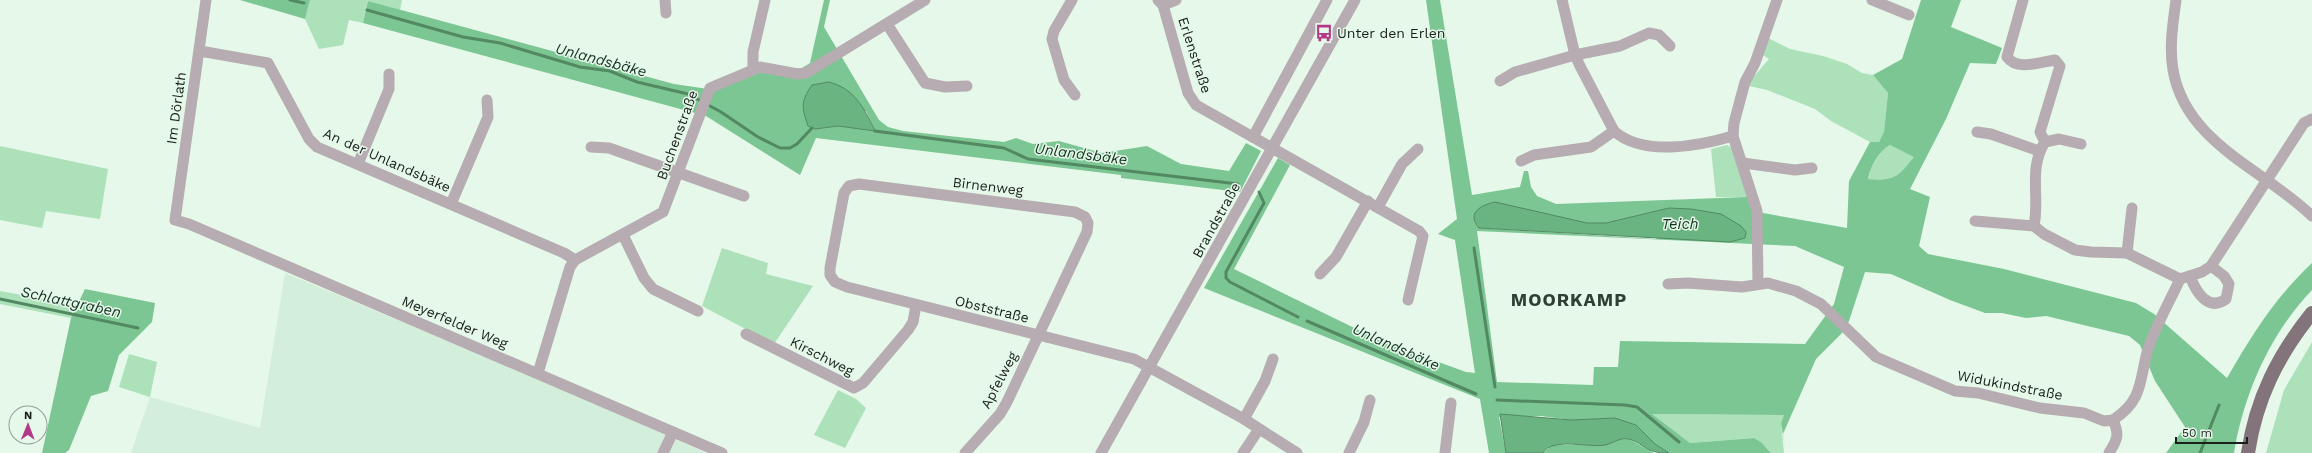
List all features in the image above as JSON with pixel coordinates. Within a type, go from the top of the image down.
[{"type":"main road","points":[[2248,453],[2251,436],[2260,405],[2275,367],[2289,341],[2312,313]]},
{"type":"street","name":"Im Dörlath","points":[[175,220],[206,0]]},
{"type":"street","points":[[665,0],[666,12]]},
{"type":"street","points":[[753,68],[753,52],[765,0]]},
{"type":"street","name":"Buchenstraße","points":[[575,260],[663,212],[708,92],[714,85],[753,68],[767,67],[798,74],[806,73],[925,0]]},
{"type":"street","points":[[1072,0],[1054,32],[1052,39],[1064,80],[1075,95]]},
{"type":"street","points":[[1161,2],[1176,0]]},
{"type":"street","points":[[1253,136],[1326,0]]},
{"type":"street","name":"Brandstraße","points":[[1101,453],[1355,0]]},
{"type":"street","points":[[1562,0],[1575,55],[1614,131],[1620,136],[1643,146],[1695,145],[1711,143],[1733,136]]},
{"type":"street","points":[[1758,284],[1757,211],[1743,163],[1733,136],[1734,123],[1745,82],[1755,64],[1777,0]]},
{"type":"street","points":[[2023,0],[2007,57],[2011,63],[2018,65],[2055,60],[2060,66],[2040,132],[2042,147],[2036,169],[2036,217],[2034,226]]},
{"type":"street","points":[[2176,0],[2171,44],[2173,63],[2183,99],[2191,115],[2205,133],[2297,201],[2312,216]]},
{"type":"street","points":[[1879,1],[1909,15]]},
{"type":"street","name":"Erlenstraße","points":[[1161,2],[1191,100],[1196,105],[1273,147],[1419,231],[1423,236],[1408,300]]},
{"type":"street","points":[[887,24],[926,83],[945,87],[967,86]]},
{"type":"street","points":[[1500,81],[1515,72],[1575,55],[1620,46],[1649,33],[1659,35],[1670,46]]},
{"type":"street","name":"An der Unlandsbäke","points":[[200,51],[268,63],[313,144],[564,253],[575,260]]},
{"type":"street","points":[[358,164],[389,88],[389,74]]},
{"type":"street","points":[[451,204],[488,116],[487,100]]},
{"type":"street","points":[[2109,453],[2117,439],[2119,432],[2114,420],[2126,412],[2140,391],[2148,349],[2185,278],[2211,266],[2266,179],[2304,123],[2312,119]]},
{"type":"street","points":[[1521,161],[1534,155],[1591,147],[1614,131]]},
{"type":"street","points":[[1977,132],[2042,147],[2059,139],[2081,144]]},
{"type":"street","points":[[591,147],[609,148],[744,196]]},
{"type":"street","points":[[1378,207],[1402,164],[1418,149]]},
{"type":"street","points":[[1743,163],[1794,170],[1812,168]]},
{"type":"street","name":"Birnenweg","points":[[830,275],[844,193],[849,186],[858,184],[1075,212],[1085,217],[1088,223],[1087,232],[1038,336]]},
{"type":"street","points":[[1320,274],[1336,257],[1368,201]]},
{"type":"street","points":[[2128,253],[2132,208]]},
{"type":"street","name":"Meyerfelder Weg","points":[[175,220],[189,224],[722,453]]},
{"type":"street","points":[[1975,221],[2034,226],[2044,234],[2082,252],[2128,253],[2185,278],[2203,298],[2212,303],[2220,303],[2226,299],[2229,284],[2224,276],[2211,266]]},
{"type":"street","points":[[623,235],[644,278],[652,288],[698,310]]},
{"type":"street","points":[[538,373],[570,268],[575,260]]},
{"type":"street","name":"Obststraße","points":[[830,275],[835,282],[847,288],[1134,359],[1244,419],[1297,453]]},
{"type":"street","name":"Widukindstraße","points":[[1668,284],[1688,283],[1742,287],[1768,284],[1796,291],[1821,304],[1876,357],[1955,391],[1978,393],[2040,408],[2084,413],[2104,421],[2114,420]]},
{"type":"street","name":"Kirschweg","points":[[746,334],[854,388],[863,384],[908,330],[913,322],[916,306]]},
{"type":"street","name":"Apfelweg","points":[[964,453],[1003,408],[1038,336]]},
{"type":"street","points":[[1244,419],[1265,381],[1273,358]]},
{"type":"street","points":[[1350,453],[1364,422],[1370,400]]},
{"type":"street","points":[[1445,453],[1451,403]]},
{"type":"street","points":[[1243,453],[1259,430]]},
{"type":"street","points":[[663,453],[673,432]]},
{"type":"shaded area","points":[[240,0],[310,0],[305,19]]},
{"type":"shaded area","points":[[310,0],[402,0],[400,10],[368,1],[363,23],[349,20],[343,45],[319,49],[305,19]]},
{"type":"shaded area","points":[[824,0],[830,0],[824,27],[879,120],[888,127],[903,131],[1004,142],[1016,138],[1033,144],[1059,141],[1102,153],[1147,146],[1181,164],[1229,171],[1246,143],[1261,151],[1240,192],[1121,178],[1121,175],[816,138],[800,175],[706,116],[363,23],[368,1],[674,84],[715,90],[759,73],[802,68],[810,63]],"holes":[[[866,111],[875,131],[838,126],[815,129],[808,126]]]},
{"type":"shaded area","points":[[1426,0],[1440,0],[1472,195],[1520,187],[1524,171],[1528,171],[1531,187],[1537,196],[1556,204],[1747,197],[1763,213],[1847,228],[1849,181],[1870,142],[1879,142],[1884,132],[1888,93],[1873,75],[1902,59],[1921,0],[1961,0],[1951,27],[2002,48],[1996,64],[1970,63],[1946,119],[1910,189],[1930,197],[1919,246],[1928,254],[2004,269],[2136,303],[2154,314],[2227,378],[2246,346],[2275,303],[2312,263],[2312,290],[2297,307],[2284,326],[2261,366],[2244,408],[2234,453],[2166,453],[2185,427],[2155,381],[2140,345],[2129,336],[2046,316],[2026,318],[2002,313],[1985,313],[1950,300],[1891,274],[1865,272],[1849,321],[1842,333],[1816,359],[1783,434],[1786,453],[1781,423],[1784,415],[1652,414],[1690,443],[1754,438],[1762,443],[1771,453],[1669,453],[1655,444],[1636,425],[1615,418],[1571,420],[1541,416],[1499,417],[1506,453],[1489,453],[1480,399],[1204,288],[1278,158],[1290,165],[1234,269],[1383,342],[1466,372],[1475,373],[1455,240],[1438,234],[1457,219]],"holes":[[[1890,145],[1914,157],[1904,169],[1895,176],[1884,179],[1868,179],[1876,160],[1882,151]],[[1669,208],[1721,214],[1655,239],[1479,228],[1475,223],[1560,218],[1587,223],[1606,223]],[[1477,231],[1795,246],[1844,267],[1834,304],[1805,344],[1620,341],[1618,367],[1594,367],[1593,385],[1497,382]]]},
{"type":"shaded area","points":[[1768,38],[1790,49],[1823,56],[1847,64],[1862,73],[1873,75],[1888,93],[1884,133],[1879,142],[1870,142],[1831,121],[1815,109],[1767,90],[1749,86],[1750,81],[1769,59],[1763,55]]},
{"type":"shaded area","points":[[1727,145],[1734,149],[1747,197],[1716,197],[1711,149]]},
{"type":"shaded area","points":[[1890,145],[1915,157],[1900,173],[1895,176],[1884,179],[1868,179],[1876,160]]},
{"type":"shaded area","points":[[0,146],[108,169],[100,219],[46,211],[42,228],[0,220]]},
{"type":"shaded area","points":[[722,248],[768,263],[766,274],[813,286],[774,344],[702,306]]},
{"type":"shaded area","points":[[285,273],[576,395],[706,453],[131,453],[150,397],[260,428]]},
{"type":"shaded area","points":[[85,289],[155,303],[152,322],[119,355],[108,391],[91,396],[69,450],[65,453],[42,453],[44,445],[48,445],[48,425],[71,318]]},
{"type":"shaded area","points":[[0,291],[76,305],[71,318],[0,304]]},
{"type":"shaded area","points":[[2312,342],[2312,453],[2266,453],[2284,390]]},
{"type":"shaded area","points":[[129,354],[157,362],[150,397],[119,387]]},
{"type":"shaded area","points":[[838,390],[856,399],[866,408],[845,448],[814,435]]},
{"type":"shaded area","points":[[1652,414],[1784,415],[1781,423],[1784,453],[1771,453],[1754,438],[1690,443]]},
{"type":"shaded area","points":[[1622,438],[1629,439],[1654,453],[1543,453],[1552,445],[1605,445]]},
{"type":"water","points":[[829,82],[846,89],[858,100],[875,131],[838,126],[815,129],[808,126],[803,110],[805,96],[812,85]]},
{"type":"water","name":"Teich","points":[[1495,202],[1587,223],[1606,223],[1669,208],[1691,209],[1721,214],[1741,226],[1746,232],[1745,238],[1730,242],[1479,228],[1475,223],[1474,218],[1477,210],[1485,205]]},
{"type":"water","points":[[1500,414],[1571,420],[1615,418],[1636,425],[1655,444],[1669,453],[1655,452],[1635,441],[1620,439],[1598,446],[1571,444],[1554,445],[1547,448],[1543,453],[1506,453]]},
{"type":"waterway","name":"Unlandsbäke","points":[[290,0],[304,3]]},
{"type":"waterway","name":"Unlandsbäke","points":[[367,10],[463,37],[500,43],[580,67],[610,71],[637,82],[688,94],[721,112],[758,137],[780,148],[790,148],[797,144],[812,128]]},
{"type":"waterway","name":"Unlandsbäke","points":[[875,131],[1004,148],[1028,159],[1238,184]]},
{"type":"waterway","name":"Unlandsbäke","points":[[1259,192],[1264,203],[1226,272],[1226,278],[1230,282],[1298,317]]},
{"type":"waterway","points":[[1474,248],[1495,387]]},
{"type":"waterway","name":"Schlattgraben","points":[[0,299],[138,328]]},
{"type":"waterway","name":"Unlandsbäke","points":[[1307,321],[1476,394]]},
{"type":"waterway","points":[[1497,400],[1625,405],[1637,407],[1679,442]]},
{"type":"waterway","points":[[2200,453],[2219,405]]},
{"type":"place","name":"Unter den Erlen","points":[[1324,33]]},
{"type":"district","name":"MOORKAMP","points":[[1569,299]]}]
